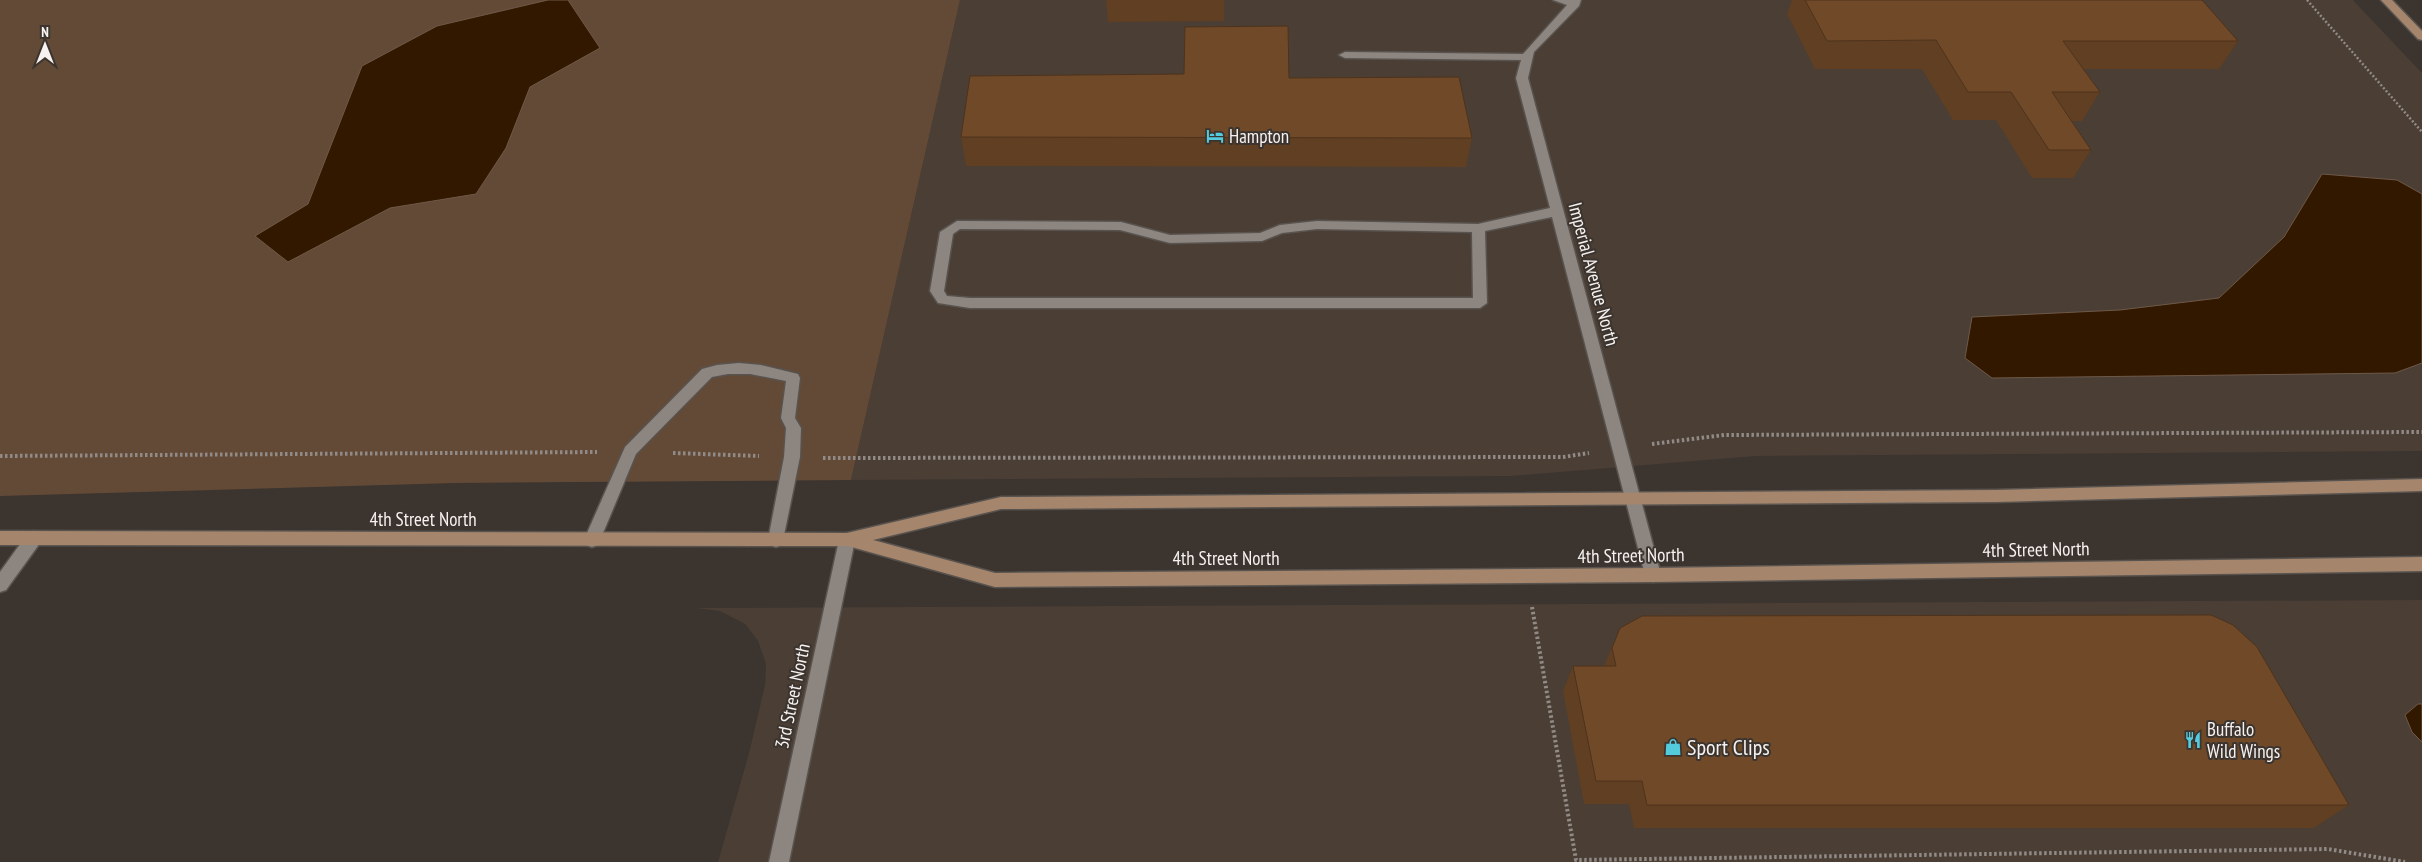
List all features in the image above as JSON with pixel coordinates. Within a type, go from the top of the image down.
[{"type":"street","points":[[1558,0],[1576,2]]},
{"type":"street","points":[[2386,0],[2422,37]]},
{"type":"street","name":"Imperial Avenue North","points":[[1576,2],[1529,51],[1522,78],[1653,575]]},
{"type":"street","points":[[1345,55],[1527,57]]},
{"type":"street","points":[[1478,228],[1480,303],[970,303],[943,300],[937,291],[947,232],[957,226],[1121,226],[1141,233],[1170,239],[1262,237],[1280,229],[1302,226],[1478,228],[1558,211]]},
{"type":"street","points":[[592,540],[630,451],[707,373],[719,369],[773,372],[792,378],[794,383],[788,418],[794,428],[792,457],[776,540]]},
{"type":"street","name":"4th Street North","points":[[0,538],[847,540],[1001,504],[2006,496],[2422,485]]},
{"type":"street","points":[[0,585],[34,538]]},
{"type":"street","name":"4th Street North","points":[[847,540],[995,580],[1653,575],[2422,564]]},
{"type":"street","name":"3rd Street North","points":[[779,862],[847,540]]},
{"type":"path","points":[[2307,0],[2422,132]]},
{"type":"path","points":[[1689,439],[1724,435],[2422,432]]},
{"type":"path","points":[[1532,606],[1576,860],[2328,849],[2405,862]]},
{"type":"shaded area","points":[[0,0],[960,0],[851,480],[455,483],[0,496]]},
{"type":"shaded area","points":[[548,0],[568,0],[600,48],[530,87],[506,148],[476,194],[390,208],[288,262],[255,236],[308,204],[362,66],[437,26]]},
{"type":"shaded area","points":[[960,0],[2353,0],[2422,73],[2422,451],[1756,456],[1511,476],[851,480]]},
{"type":"shaded area","points":[[2322,174],[2397,180],[2422,194],[2422,363],[2395,373],[1992,378],[1965,358],[1972,317],[2120,310],[2219,298],[2284,237]]},
{"type":"shaded area","points":[[2422,600],[2422,862],[718,862],[749,753],[765,685],[766,664],[758,641],[745,624],[720,611],[696,608]]},
{"type":"shaded area","points":[[2418,704],[2422,704],[2422,742],[2412,732],[2405,715]]},
{"type":"building","points":[[1805,0],[2202,0],[2238,41],[2063,41],[2100,92],[2052,92],[2091,150],[2049,150],[2011,92],[1968,92],[1936,40],[1827,41]]},
{"type":"building","points":[[1288,26],[1289,78],[1459,77],[1472,138],[961,137],[970,76],[1184,74],[1185,27]]},
{"type":"building","points":[[2211,615],[2233,625],[2257,647],[2349,805],[1647,805],[1642,781],[1596,781],[1573,666],[1616,666],[1612,648],[1620,628],[1642,616]]},
{"type":"place","name":"Hampton","points":[[1215,136]]},
{"type":"place","name":"Buffalo Wild Wings","points":[[2193,740]]},
{"type":"place","name":"Sport Clips","points":[[1673,747]]}]
